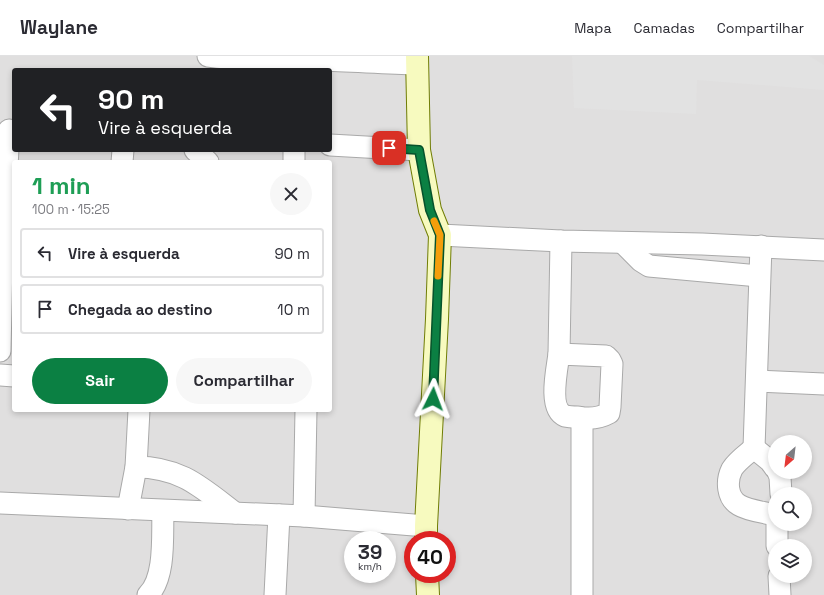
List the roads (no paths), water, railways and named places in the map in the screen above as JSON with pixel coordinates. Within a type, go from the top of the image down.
[{"type":"street","points":[[208,56],[271,60],[417,60],[419,150],[430,210],[440,235],[426,531]]},
{"type":"street","points":[[0,351],[1,260],[8,130]]},
{"type":"street","points":[[332,145],[419,150]]},
{"type":"street","points":[[197,152],[206,160]]},
{"type":"street","points":[[440,235],[561,241],[761,246],[824,250]]},
{"type":"street","points":[[559,354],[606,356],[610,360],[612,364],[609,413],[603,417],[582,418],[566,416],[560,412],[554,399],[559,354],[561,241]]},
{"type":"street","points":[[623,243],[641,261],[649,266],[759,276]]},
{"type":"street","points":[[761,246],[754,448],[732,469],[728,482],[730,494],[738,505],[768,513]]},
{"type":"street","points":[[0,375],[12,376]]},
{"type":"street","points":[[757,381],[824,384]]},
{"type":"street","points":[[128,509],[136,467],[139,412]]},
{"type":"street","points":[[304,516],[306,412]]},
{"type":"street","points":[[582,418],[582,595]]},
{"type":"street","points":[[754,448],[768,459]]},
{"type":"street","points":[[136,467],[163,469],[190,480],[235,513]]},
{"type":"street","points":[[0,503],[304,516],[412,531]]},
{"type":"street","points":[[148,595],[156,583],[161,570],[163,511]]},
{"type":"street","points":[[275,595],[279,515]]},
{"type":"street","points":[[428,583],[428,595]]},
{"type":"street","points":[[779,583],[780,595]]}]
